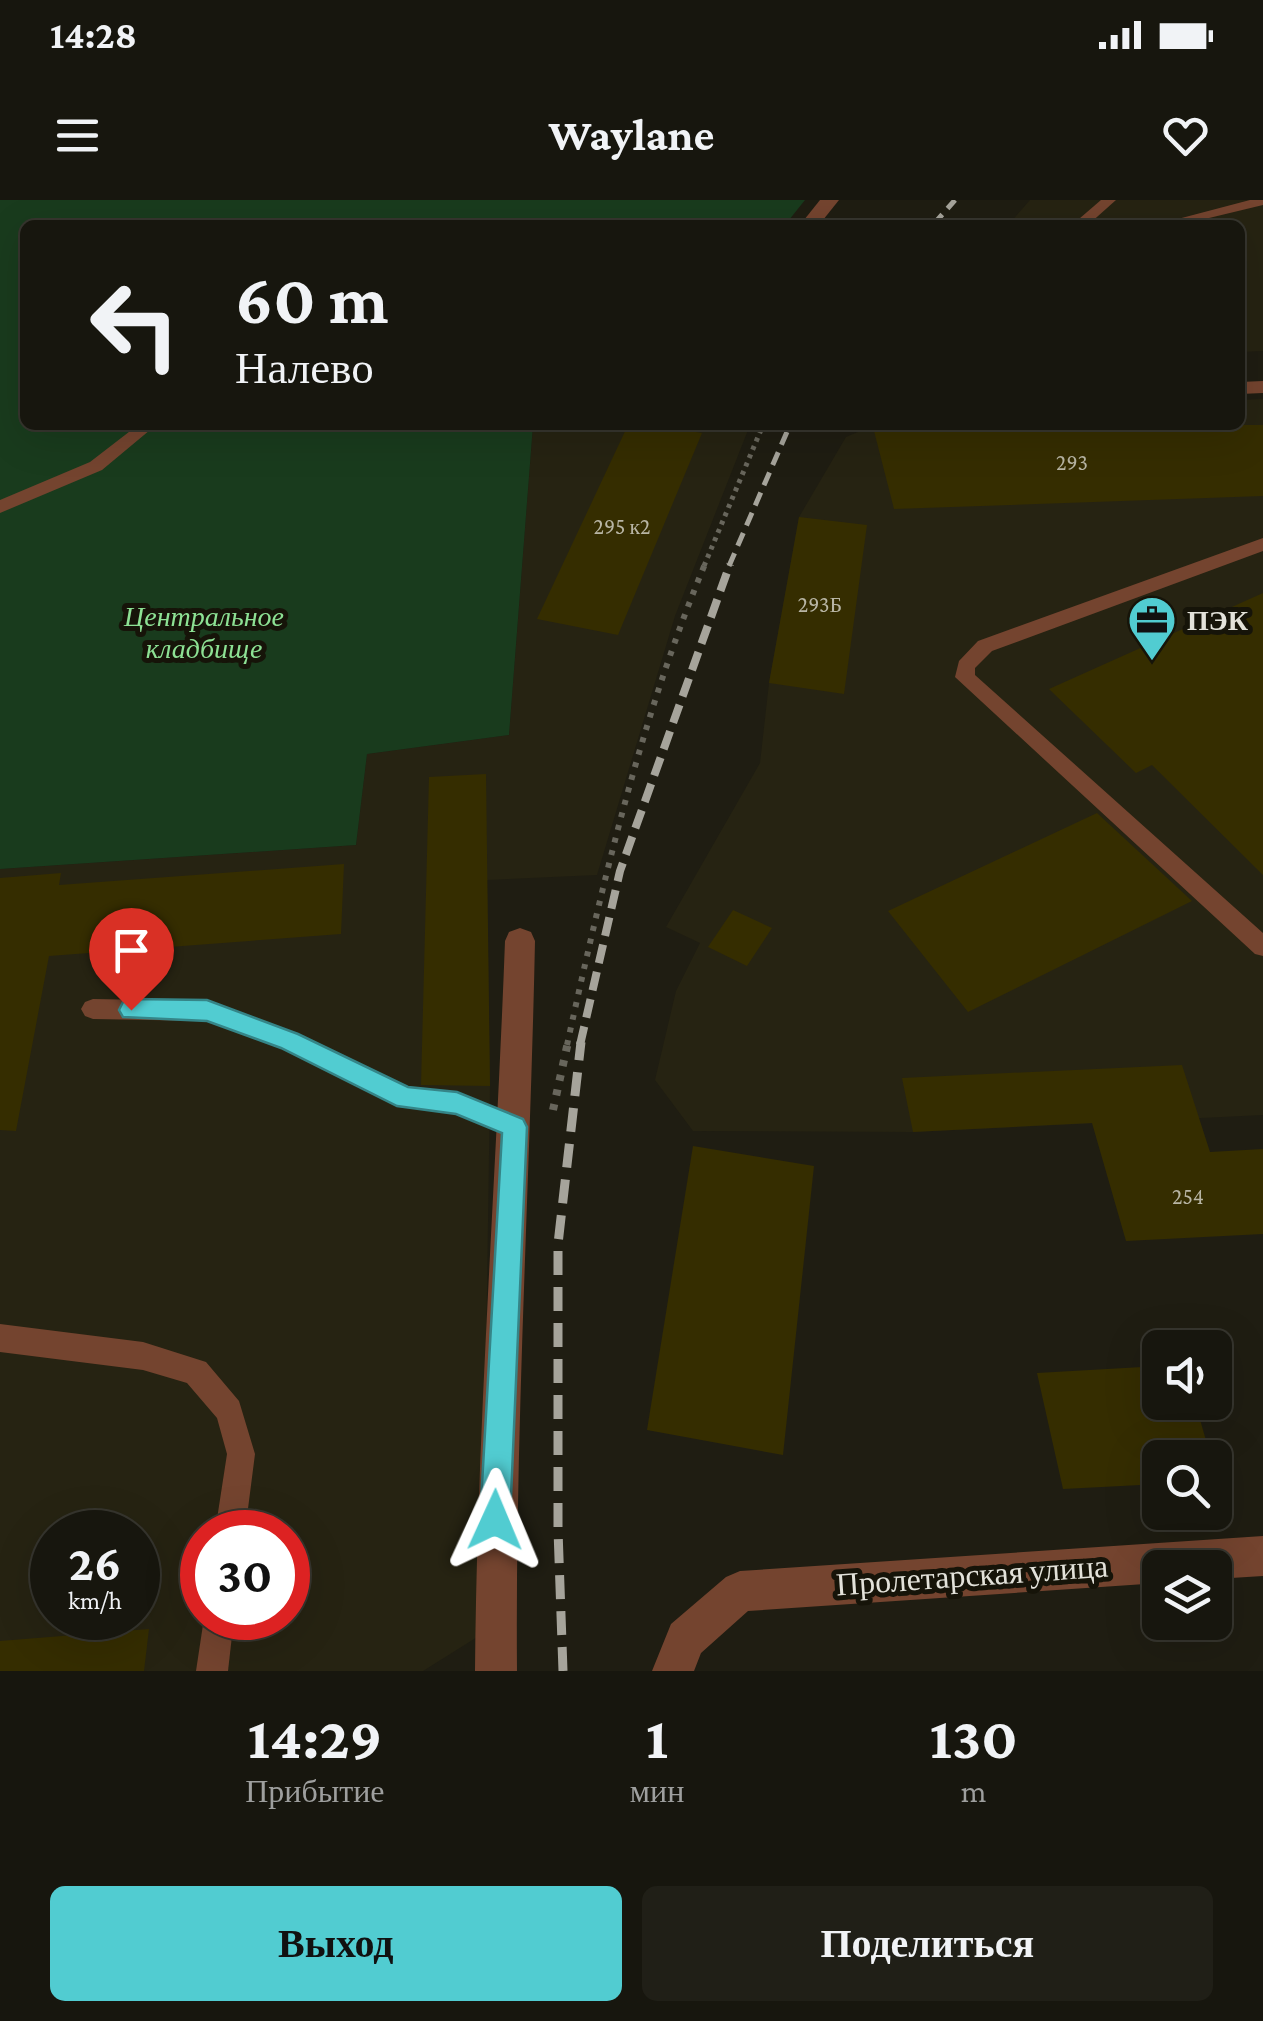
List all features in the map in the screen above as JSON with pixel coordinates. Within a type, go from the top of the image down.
[{"type":"street","points":[[813,220],[830,200]]},
{"type":"street","points":[[496,1671],[496,1480],[520,941]]},
{"type":"street","name":"Пролетарская улица","points":[[674,1671],[686,1639],[740,1591],[1263,1556]]},
{"type":"lane","points":[[1085,220],[1109,200]]},
{"type":"lane","points":[[1183,220],[1263,201]]},
{"type":"lane","points":[[0,507],[96,466],[142,430]]},
{"type":"lane","points":[[1263,544],[985,646],[966,666],[965,677],[1263,947]]},
{"type":"lane","points":[[93,1009],[207,1010],[290,1041],[406,1098],[457,1103],[514,1138]]},
{"type":"lane","points":[[0,1338],[142,1356],[196,1372],[229,1410],[240,1454],[233,1510]]},
{"type":"lane","points":[[212,1671],[216,1640]]},
{"type":"path","points":[[514,1138],[547,1138],[610,858],[683,617],[762,430]]},
{"type":"shaded area","points":[[1030,200],[1263,200],[1263,351],[1245,352],[1245,220],[1012,220]]},
{"type":"shaded area","points":[[1263,399],[1263,1115],[913,1132],[693,1131],[655,1080],[676,991],[700,943],[666,927],[760,763],[769,683],[799,517],[846,437],[863,430],[1245,430],[1245,400]]},
{"type":"shaded area","points":[[533,430],[748,430],[675,616],[597,875],[487,880],[490,1086],[482,1634],[423,1671],[0,1671],[0,869],[356,845],[367,754],[509,735]]},
{"type":"green space","name":"Центральное кладбище","points":[[0,200],[805,200],[789,220],[20,220],[20,430],[533,430],[509,735],[367,754],[356,845],[0,869]]},
{"type":"building","points":[[1245,425],[1263,425],[1263,496],[894,509],[874,430],[1245,430]]},
{"type":"building","points":[[626,430],[702,433],[618,635],[537,619]]},
{"type":"building","points":[[799,517],[867,525],[844,694],[769,683]]},
{"type":"building","points":[[1263,593],[1263,875],[1152,765],[1136,773],[1049,689]]},
{"type":"building","points":[[486,774],[490,1086],[421,1085],[429,777]]},
{"type":"building","points":[[1097,813],[1192,901],[968,1012],[888,911]]},
{"type":"building","points":[[344,864],[341,934],[49,956],[16,1131],[0,1130],[0,878],[61,873],[59,885]]},
{"type":"building","points":[[733,910],[772,928],[747,966],[708,947]]},
{"type":"building","points":[[1182,1065],[1210,1152],[1263,1149],[1263,1234],[1126,1241],[1092,1123],[913,1132],[902,1078]]},
{"type":"building","points":[[693,1146],[814,1166],[783,1455],[647,1430]]},
{"type":"building","points":[[1142,1367],[1142,1420],[1200,1420],[1206,1440],[1142,1440],[1142,1485],[1063,1489],[1037,1373]]},
{"type":"building","points":[[148,1640],[144,1671],[0,1671],[0,1641]]},
{"type":"railway","points":[[937,220],[955,200]]},
{"type":"railway","points":[[729,566],[788,430]]},
{"type":"railway","points":[[580,1045],[620,871],[730,564]]},
{"type":"railway","points":[[563,1671],[558,1530],[558,1244],[581,1042]]},
{"type":"place","name":"ПЭК","points":[[1152,662]]},
{"type":"route","points":[[131,1010],[207,1010],[290,1041],[406,1098],[457,1103],[514,1127],[495,1520]]}]
